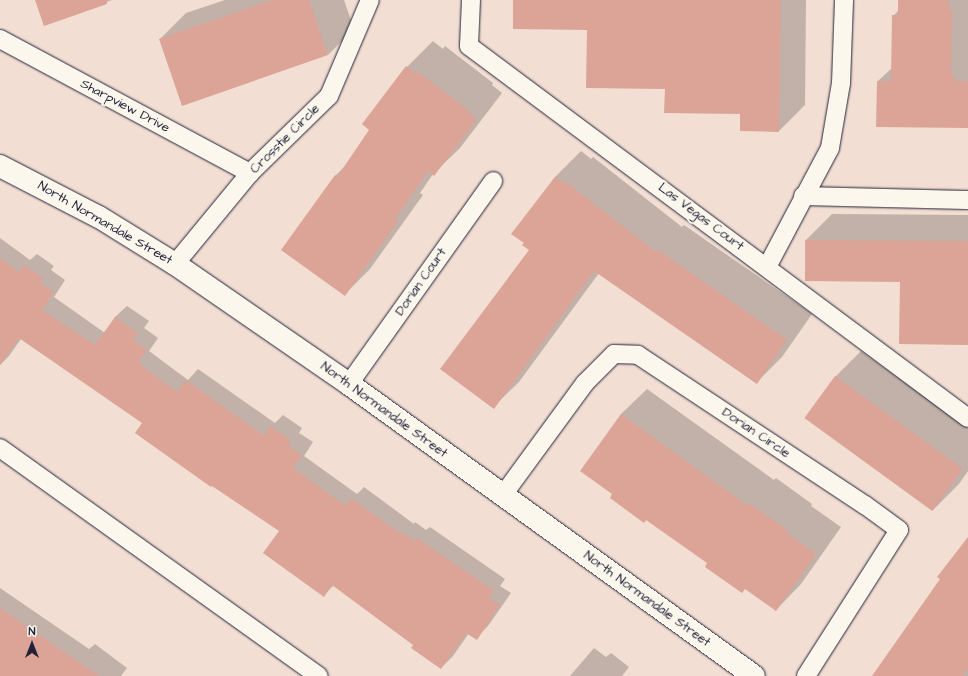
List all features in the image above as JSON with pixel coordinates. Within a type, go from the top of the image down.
[{"type":"street","name":"North Normandale Street","points":[[0,166],[99,217],[175,264],[349,384],[754,676]]},
{"type":"lane","name":"Crosstie Circle","points":[[175,264],[250,173],[329,96],[370,0]]},
{"type":"lane","name":"Las Vegas Court","points":[[471,0],[469,46],[767,266],[968,418]]},
{"type":"lane","points":[[767,266],[803,196],[830,148],[841,83],[844,0]]},
{"type":"lane","name":"Sharpview Drive","points":[[0,39],[250,173]]},
{"type":"lane","name":"Dorian Court","points":[[349,384],[493,181]]},
{"type":"lane","points":[[803,196],[968,200]]},
{"type":"lane","name":"Dorian Circle","points":[[503,495],[585,383],[614,354],[638,355],[865,505],[899,530],[806,676]]},
{"type":"lane","points":[[0,448],[319,676]]},
{"type":"building","points":[[35,0],[107,0],[107,4],[44,26]]},
{"type":"building","points":[[272,0],[309,0],[328,55],[182,106],[159,39]]},
{"type":"building","points":[[513,0],[781,0],[779,132],[740,131],[740,114],[664,113],[665,89],[586,88],[587,30],[513,29]]},
{"type":"building","points":[[898,0],[949,0],[949,10],[952,10],[951,76],[955,76],[955,81],[968,81],[968,128],[876,127],[877,81],[891,81],[892,15],[898,15]]},
{"type":"building","points":[[406,66],[416,74],[418,72],[468,110],[467,111],[477,119],[434,176],[428,171],[395,219],[398,221],[345,296],[281,250],[335,175],[337,177],[369,130],[362,124]]},
{"type":"building","points":[[555,177],[565,184],[566,182],[656,252],[658,250],[787,340],[757,384],[594,271],[494,409],[440,369],[529,250],[522,245],[524,243],[511,234]]},
{"type":"building","points":[[805,240],[968,241],[968,345],[899,344],[900,282],[805,281]]},
{"type":"building","points":[[0,258],[19,272],[24,265],[43,278],[40,283],[54,292],[42,310],[95,345],[115,317],[138,333],[133,340],[147,350],[138,363],[177,392],[186,380],[264,436],[270,426],[291,440],[288,446],[302,455],[293,468],[346,506],[351,498],[402,535],[403,533],[415,542],[417,538],[494,591],[489,598],[500,605],[477,640],[466,633],[441,669],[411,648],[413,645],[332,585],[324,597],[263,553],[279,531],[212,486],[211,487],[135,433],[142,423],[19,338],[0,365]]},
{"type":"building","points":[[835,376],[963,469],[932,511],[804,418]]},
{"type":"building","points":[[621,414],[748,506],[749,503],[787,530],[786,532],[816,554],[776,611],[745,589],[742,593],[705,567],[707,563],[646,520],[644,523],[610,498],[612,494],[580,471]]},
{"type":"building","points":[[968,537],[968,668],[962,676],[872,676],[940,579],[937,577]]},
{"type":"building","points":[[0,608],[99,676],[0,676]]}]
